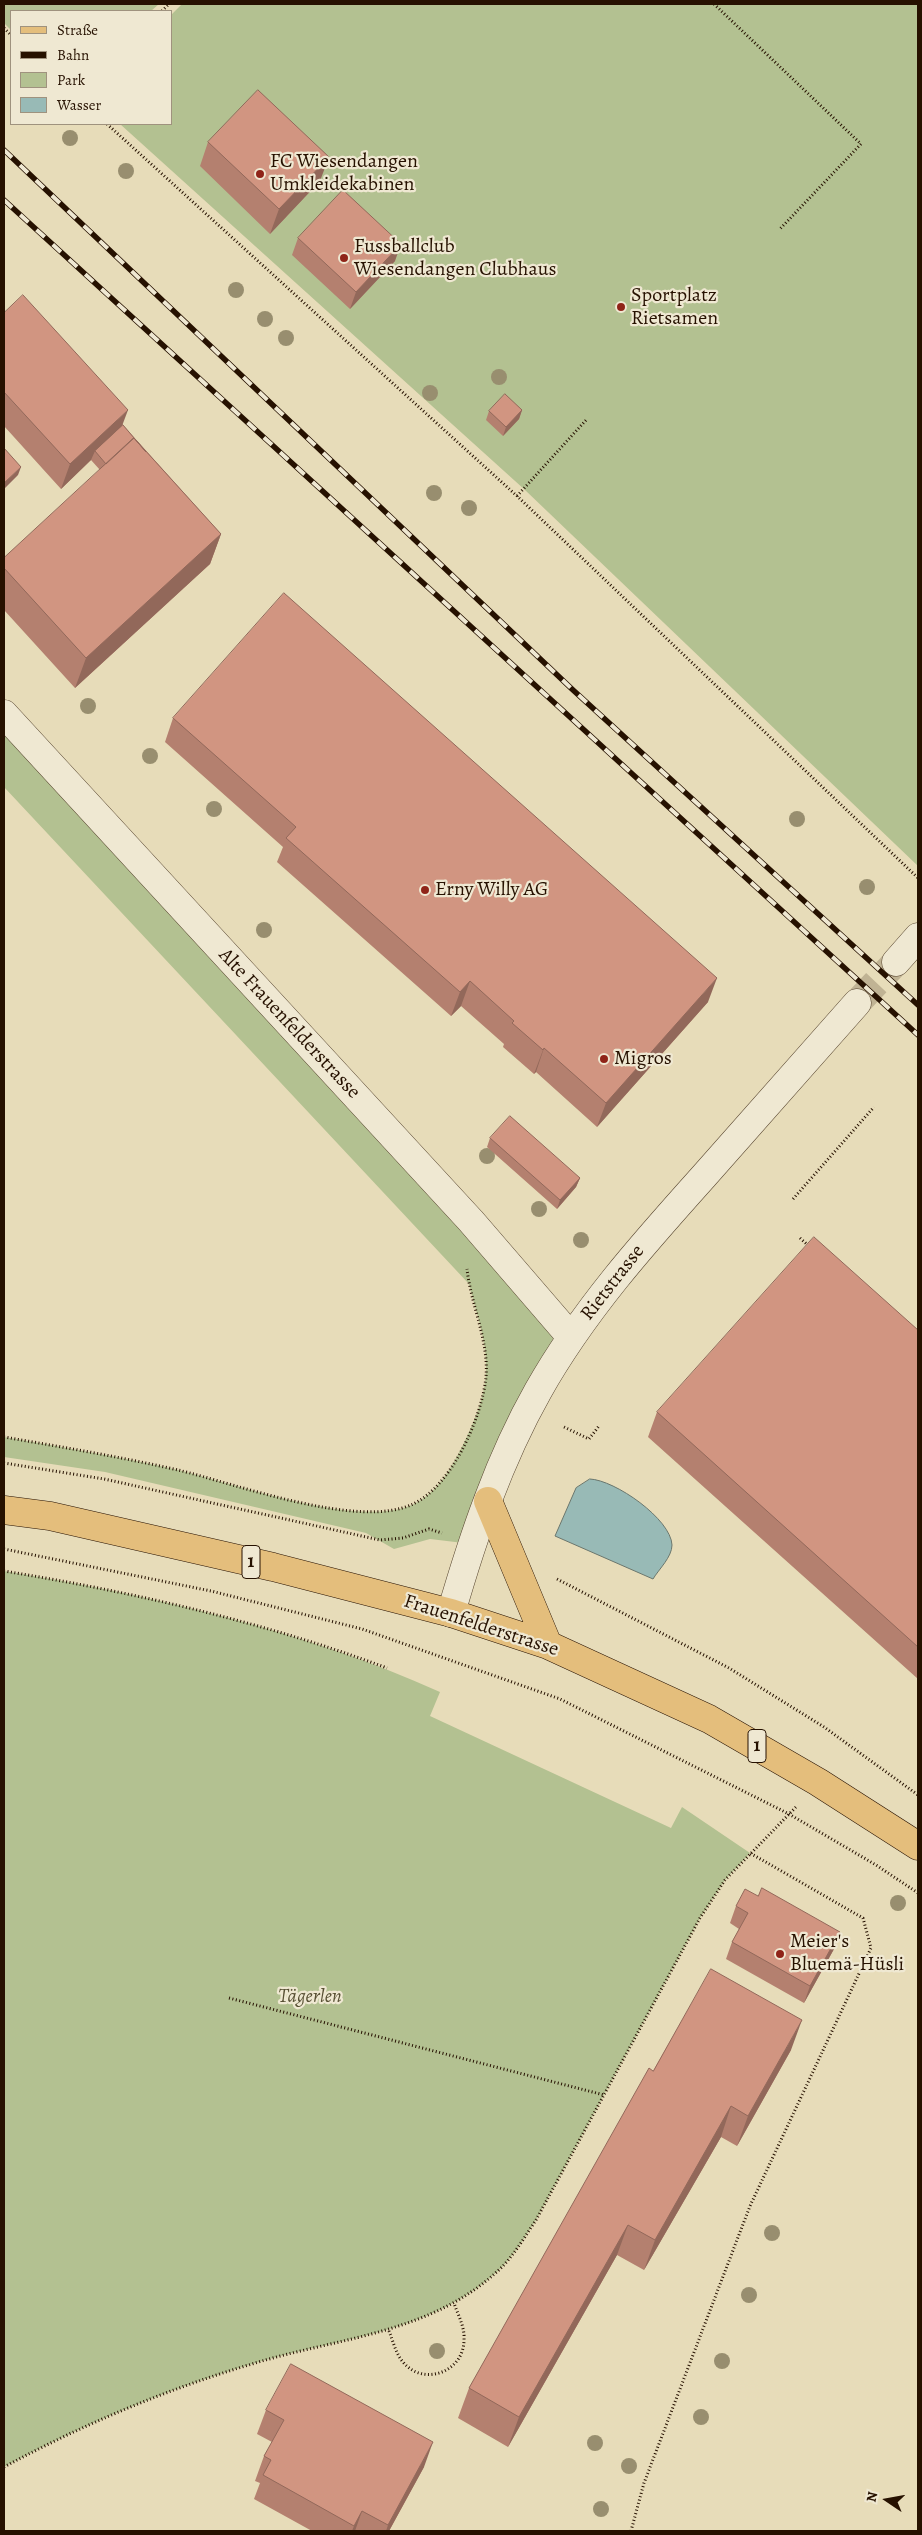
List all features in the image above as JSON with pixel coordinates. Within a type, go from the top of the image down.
[{"type":"main road","points":[[488,1501],[548,1645]]},
{"type":"main road","name":"Frauenfelderstrasse","points":[[4,1510],[50,1516],[273,1567],[451,1613],[548,1645],[709,1719],[794,1768],[918,1846]]},
{"type":"street","name":"Alte Frauenfelderstrasse","points":[[4,714],[471,1221],[571,1338]]},
{"type":"street","points":[[896,962],[918,937]]},
{"type":"street","name":"Rietstrasse","points":[[451,1613],[488,1501],[527,1410],[571,1338],[621,1269],[858,1004]]},
{"type":"path","points":[[714,4],[861,144],[779,230]]},
{"type":"path","points":[[108,125],[517,496],[918,878]]},
{"type":"path","points":[[517,496],[588,419]]},
{"type":"path","points":[[793,1200],[874,1108]]},
{"type":"path","points":[[4,1437],[178,1470],[342,1510],[383,1512],[412,1504],[434,1490],[452,1467],[472,1427],[483,1392],[486,1354],[469,1284],[466,1252],[471,1221]]},
{"type":"path","points":[[800,1238],[815,1251]]},
{"type":"path","points":[[564,1427],[589,1438],[599,1426]]},
{"type":"path","points":[[4,1463],[104,1479],[380,1540],[404,1538],[431,1529]]},
{"type":"path","points":[[4,1549],[211,1591],[362,1629],[560,1699],[689,1762],[789,1814],[876,1865],[918,1893]]},
{"type":"path","points":[[4,1571],[114,1592],[198,1611],[348,1654],[387,1668]]},
{"type":"path","points":[[553,1577],[729,1668],[824,1727],[918,1795]]},
{"type":"path","points":[[4,2467],[94,2423],[211,2377],[253,2363],[389,2330],[418,2321],[454,2303],[488,2279],[504,2265],[536,2220],[700,1918],[725,1880],[789,1814]]},
{"type":"path","points":[[631,2531],[644,2483],[750,2206],[871,1948],[863,1918],[750,1853]]},
{"type":"path","points":[[229,1998],[604,2095]]},
{"type":"path","points":[[389,2330],[401,2361],[408,2368],[426,2375],[445,2372],[459,2359],[464,2340],[454,2303]]},
{"type":"green space","points":[[4,4],[159,4],[152,10],[10,10],[10,29],[4,23]]},
{"type":"green space","name":"Sportplatz Rietsamen","points":[[182,4],[918,4],[918,866],[525,490],[121,125],[172,125],[172,14]]},
{"type":"green space","points":[[4,714],[571,1337],[472,1544],[430,1539],[394,1549],[366,1533],[105,1472],[4,1457],[4,1437],[157,1465],[298,1502],[363,1512],[391,1511],[414,1504],[422,1499],[437,1487],[448,1472],[462,1447],[479,1408],[486,1376],[486,1355],[469,1284],[4,787]]},
{"type":"green space","name":"Tägerlen","points":[[4,1571],[115,1591],[226,1617],[335,1650],[388,1670],[440,1692],[430,1716],[671,1828],[682,1807],[750,1853],[725,1880],[700,1918],[536,2220],[508,2261],[476,2289],[447,2306],[416,2320],[351,2339],[252,2364],[188,2385],[125,2409],[4,2467]]},
{"type":"water","points":[[590,1479],[601,1481],[627,1493],[652,1513],[669,1535],[672,1545],[670,1554],[653,1579],[555,1536],[576,1488]]},
{"type":"building","name":"FC Wiesendangen Umkleidekabinen","points":[[258,90],[329,157],[279,209],[208,142]]},
{"type":"building","name":"Fussballclub Wiesendangen Clubhaus","points":[[343,190],[401,244],[356,292],[298,238]]},
{"type":"building","points":[[23,295],[128,410],[70,464],[4,392],[4,313]]},
{"type":"building","points":[[505,394],[522,410],[506,427],[489,411]]},
{"type":"building","points":[[123,425],[146,452],[134,438],[106,464],[95,451]]},
{"type":"building","points":[[134,438],[221,534],[86,658],[4,568],[4,558]]},
{"type":"building","points":[[4,448],[21,467],[4,483]]},
{"type":"building","points":[[284,593],[717,978],[606,1103],[544,1048],[543,1050],[512,1023],[514,1021],[470,981],[460,992],[286,838],[296,827],[173,718]]},
{"type":"building","points":[[510,1116],[580,1178],[560,1200],[490,1138]]},
{"type":"building","points":[[814,1237],[918,1330],[918,1647],[657,1412]]},
{"type":"building","name":"Meier's Bluemä-Hüsli","points":[[762,1888],[840,1932],[810,1986],[732,1942],[748,1913],[736,1906],[745,1889],[758,1896]]},
{"type":"building","points":[[711,1969],[802,2020],[748,2116],[731,2106],[655,2240],[628,2225],[519,2417],[469,2388],[649,2068],[653,2071]]},
{"type":"building","points":[[291,2364],[433,2442],[388,2525],[362,2511],[354,2526],[263,2475],[271,2460],[264,2456],[284,2420],[266,2410]]},
{"type":"tunnel","points":[[857,1003],[896,962]]},
{"type":"railway","points":[[4,150],[573,690],[918,1005]]},
{"type":"railway","points":[[4,200],[918,1035]]},
{"type":"place","name":"FC Wiesendangen Umkleidekabinen","points":[[260,174]]},
{"type":"place","name":"Fussballclub Wiesendangen Clubhaus","points":[[344,258]]},
{"type":"place","name":"Sportplatz Rietsamen","points":[[621,307]]},
{"type":"place","name":"Erny Willy AG","points":[[425,890]]},
{"type":"place","name":"Migros","points":[[604,1059]]},
{"type":"place","name":"Meier's Bluemä-Hüsli","points":[[780,1954]]}]
